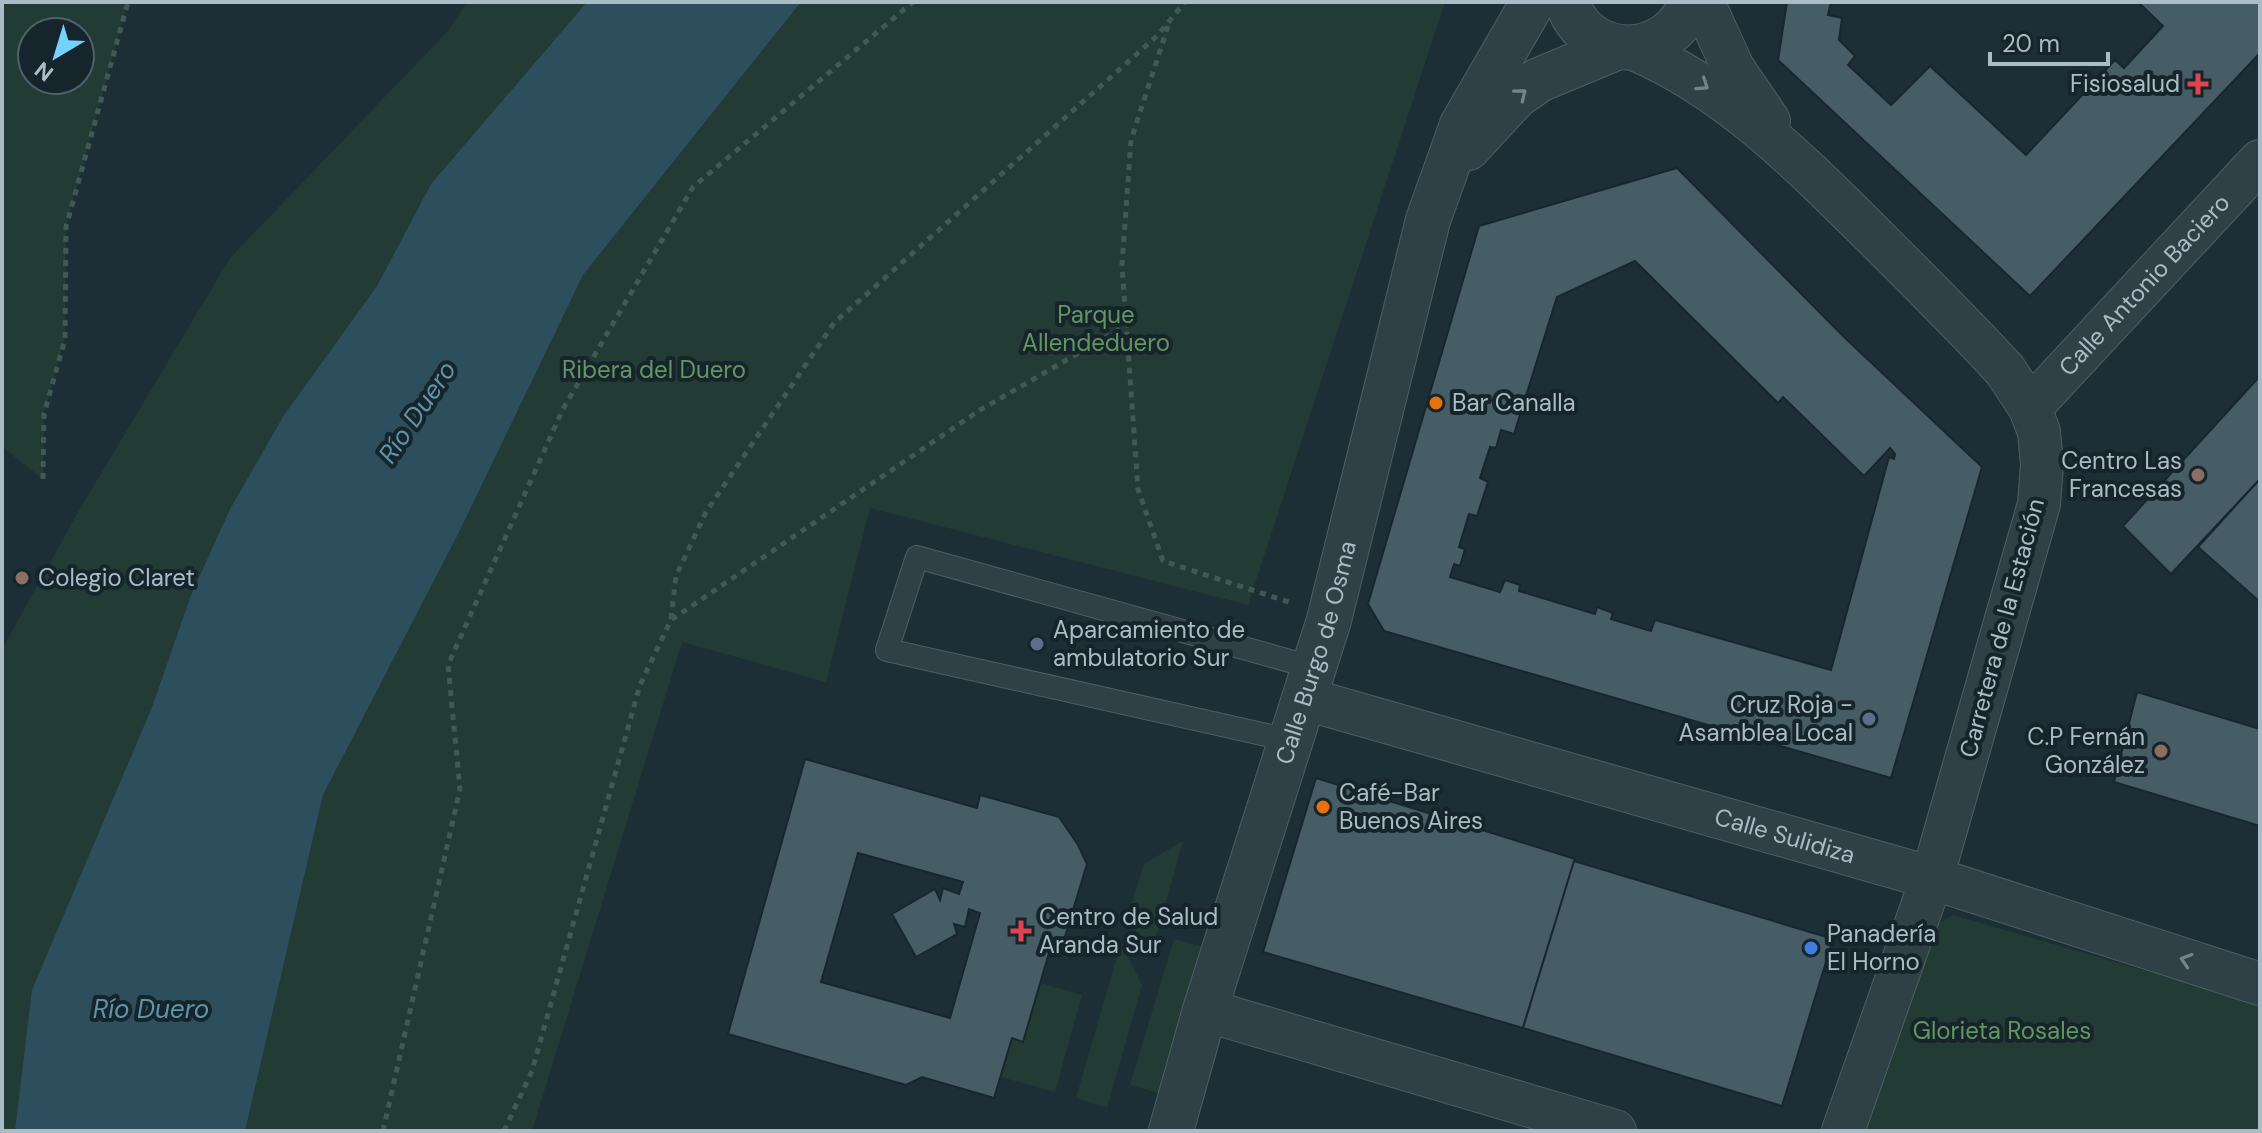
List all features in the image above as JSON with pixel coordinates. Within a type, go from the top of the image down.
[{"type":"street","name":"Calle Burgo de Osma","points":[[1171,1131],[1205,1010],[1311,684],[1428,220],[1462,125],[1533,2]]},
{"type":"street","points":[[1567,2],[1571,15],[1590,37],[1625,48]]},
{"type":"street","name":"Calle Burgo de Osma","points":[[1448,171],[1516,96],[1539,80],[1625,48],[1650,46],[1670,34],[1691,2]]},
{"type":"street","name":"Carretera de la Estación","points":[[1703,2],[1733,68],[1792,155]]},
{"type":"street","name":"Carretera de la Estación","points":[[1625,48],[1677,67],[1712,90],[1792,155],[2005,370],[2030,408],[2039,432],[2042,465],[2039,504],[1932,878],[1843,1131]]},
{"type":"street","name":"Calle Antonio Baciero","points":[[2030,408],[2260,161]]},
{"type":"street","name":"Calle Sulidiza","points":[[1311,684],[2260,984]]},
{"type":"street","points":[[1205,1010],[1615,1131]]},
{"type":"lane","points":[[1293,741],[887,650],[917,557],[1311,684]]},
{"type":"path","points":[[43,479],[44,414],[65,339],[66,227],[128,2]]},
{"type":"path","points":[[383,1131],[460,789],[448,665],[563,409],[693,187],[913,2]]},
{"type":"path","points":[[505,1130],[532,1071],[640,685],[671,620],[676,576],[706,512],[834,323],[1157,36],[1185,2]]},
{"type":"path","points":[[1169,21],[1131,140],[1122,265],[1138,489],[1163,561],[1301,606],[1329,620]]},
{"type":"path","points":[[671,620],[980,410],[1127,325]]},
{"type":"green space","points":[[2,2],[128,2],[66,227],[65,339],[44,414],[43,479],[2,447]]},
{"type":"green space","points":[[467,2],[587,2],[431,184],[377,286],[284,415],[230,509],[191,595],[152,707],[33,990],[18,1120],[15,1131],[2,1131],[2,649],[81,507],[230,258],[448,31]]},
{"type":"green space","name":"Parque Allendeduero","points":[[801,2],[1445,2],[1248,605],[870,508],[826,682],[682,642],[532,1131],[245,1131],[323,795],[452,544],[583,275]]},
{"type":"green space","points":[[1183,841],[1151,954],[1127,918],[1144,864]]},
{"type":"green space","name":"Glorieta Rosales","points":[[1953,915],[2260,1004],[2260,1131],[1865,1131],[1926,938],[1933,926]]},
{"type":"green space","points":[[1174,939],[1204,947],[1161,1094],[1130,1085]]},
{"type":"green space","points":[[1121,942],[1142,985],[1107,1108],[1076,1098]]},
{"type":"green space","points":[[1040,983],[1082,995],[1055,1092],[1001,1077],[1012,1038],[1023,1041]]},
{"type":"water","name":"Río Duero","points":[[587,2],[801,2],[583,275],[459,532],[323,795],[245,1131],[15,1131],[32,990],[152,707],[191,595],[230,509],[284,415],[377,286],[431,184]]},
{"type":"building","points":[[1787,2],[1831,2],[1828,15],[1842,18],[1839,40],[1855,56],[1848,65],[1891,105],[1930,66],[2026,155],[2115,60],[2124,68],[2163,26],[2138,2],[2260,2],[2260,53],[2030,296],[1778,60]]},
{"type":"building","points":[[1677,168],[1843,336],[1982,467],[1891,778],[1384,631],[1368,604],[1479,226]],"holes":[[[1635,261],[1778,403],[1783,397],[1864,476],[1890,448],[1895,454],[1894,459],[1889,457],[1831,670],[1655,620],[1651,631],[1611,619],[1613,613],[1597,607],[1595,614],[1519,591],[1520,585],[1505,580],[1500,592],[1450,577],[1454,564],[1460,566],[1465,549],[1459,547],[1469,514],[1477,516],[1488,482],[1480,478],[1490,447],[1496,448],[1501,430],[1514,434],[1557,297]]]},
{"type":"building","points":[[2260,376],[2260,479],[2171,574],[2123,526]]},
{"type":"building","points":[[2260,479],[2260,602],[2198,547]]},
{"type":"building","points":[[2137,692],[2260,729],[2260,826],[2114,782]]},
{"type":"building","name":"Centro de Salud Aranda Sur","points":[[805,759],[977,808],[980,795],[1059,817],[1078,845],[1087,864],[1063,943],[1053,939],[1023,1042],[1012,1038],[994,1098],[922,1077],[906,1085],[728,1034]],"holes":[[[858,853],[963,882],[959,894],[943,888],[940,900],[935,889],[892,914],[916,957],[957,934],[954,924],[965,927],[969,909],[980,913],[950,1018],[821,982]]]},
{"type":"building","points":[[1316,778],[1575,859],[1523,1028],[1263,952]]},
{"type":"building","points":[[1574,861],[1833,939],[1782,1106],[1523,1028]]},
{"type":"place","name":"Fisiosalud","points":[[2198,84]]},
{"type":"place","name":"Bar Canalla","points":[[1436,403]]},
{"type":"place","name":"Centro Las Francesas","points":[[2198,475]]},
{"type":"place","name":"Colegio Claret","points":[[22,578]]},
{"type":"place","name":"Aparcamiento de ambulatorio Sur","points":[[1037,644]]},
{"type":"place","name":"Cruz Roja - Asamblea Local","points":[[1869,719]]},
{"type":"place","name":"C.P Fernán González","points":[[2161,751]]},
{"type":"place","name":"Café-Bar Buenos Aires","points":[[1323,807]]},
{"type":"place","name":"Centro de Salud Aranda Sur","points":[[1021,931]]},
{"type":"place","name":"Panadería El Horno","points":[[1811,948]]},
{"type":"park label","name":"Ribera del Duero","points":[[654,370]]}]
